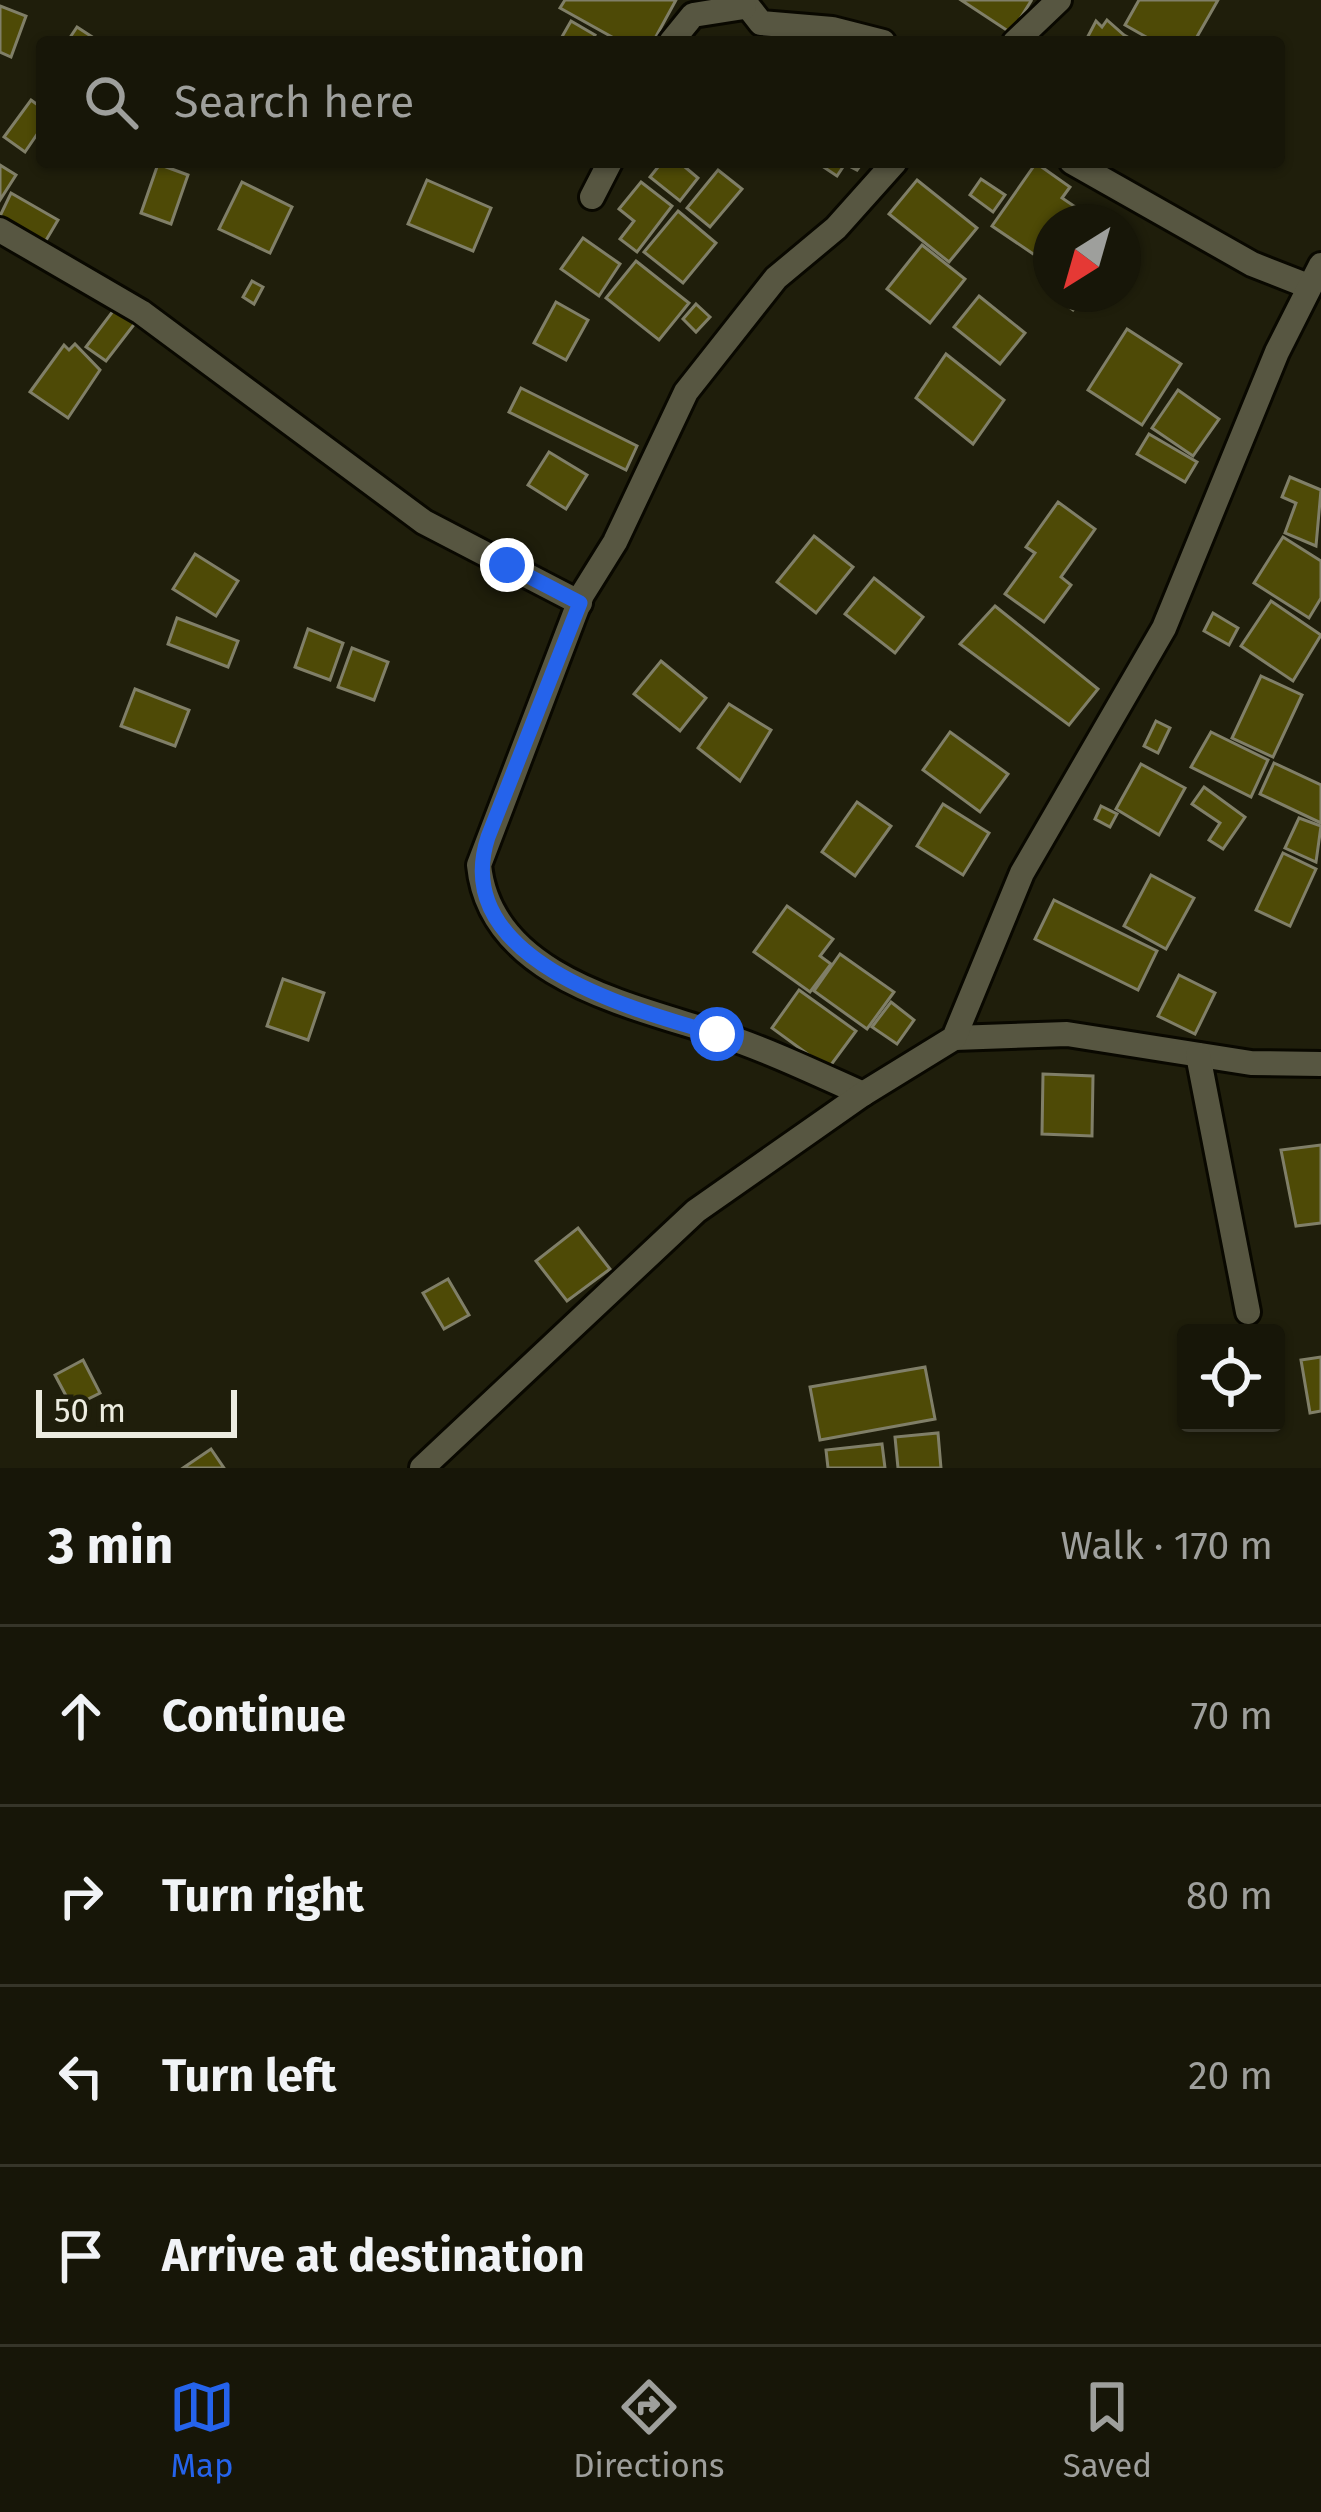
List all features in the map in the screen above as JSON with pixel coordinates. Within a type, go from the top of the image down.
[{"type":"street","points":[[1021,36],[1059,0]]},
{"type":"street","points":[[676,36],[693,15],[744,4],[761,23],[859,36]]},
{"type":"street","points":[[592,197],[607,168]]},
{"type":"street","points":[[863,1094],[772,1053],[596,995],[522,946],[491,914],[482,898],[479,865],[580,603],[686,392],[776,278],[836,227],[890,168]]},
{"type":"street","points":[[954,1039],[1022,873],[1164,628],[1314,275],[1252,264],[1083,168]]},
{"type":"street","points":[[0,230],[141,312],[424,522],[580,603]]},
{"type":"street","points":[[422,1468],[696,1211],[863,1094],[954,1039],[1067,1034],[1251,1063],[1321,1064]]},
{"type":"street","points":[[1198,1054],[1248,1312]]},
{"type":"building","points":[[565,0],[676,0],[656,36],[610,36],[560,8]]},
{"type":"building","points":[[961,0],[1029,0],[1031,1],[1011,33]]},
{"type":"building","points":[[1139,0],[1218,0],[1197,36],[1144,36],[1125,25]]},
{"type":"building","points":[[0,6],[26,16],[11,57],[0,52]]},
{"type":"building","points":[[1107,20],[1126,36],[1088,36],[1096,21],[1102,27]]},
{"type":"building","points":[[571,21],[595,35],[594,36],[562,36]]},
{"type":"building","points":[[31,100],[36,104],[36,136],[25,152],[4,137]]},
{"type":"building","points":[[0,165],[16,175],[0,200]]},
{"type":"building","points":[[157,168],[188,175],[171,224],[141,213]]},
{"type":"building","points":[[657,168],[686,168],[698,178],[680,201],[650,177]]},
{"type":"building","points":[[1033,168],[1043,168],[1070,187],[1062,198],[1071,204],[1033,204],[1033,254],[992,226]]},
{"type":"building","points":[[718,170],[742,189],[710,227],[687,208]]},
{"type":"building","points":[[981,179],[1005,195],[993,212],[970,195]]},
{"type":"building","points":[[427,180],[491,208],[473,251],[408,224]]},
{"type":"building","points":[[917,180],[977,228],[949,262],[889,214]]},
{"type":"building","points":[[242,182],[292,207],[270,253],[219,229]]},
{"type":"building","points":[[641,182],[672,206],[637,252],[620,239],[634,221],[619,209]]},
{"type":"building","points":[[11,193],[58,220],[45,242],[0,216]]},
{"type":"building","points":[[678,211],[716,243],[683,283],[644,252]]},
{"type":"building","points":[[583,238],[620,264],[599,296],[561,269]]},
{"type":"building","points":[[922,245],[965,279],[930,323],[887,289]]},
{"type":"building","points":[[636,261],[689,303],[659,340],[606,298]]},
{"type":"building","points":[[252,281],[263,287],[254,304],[243,297]]},
{"type":"building","points":[[979,296],[1025,333],[1000,364],[954,327]]},
{"type":"building","points":[[556,302],[588,320],[566,360],[534,343]]},
{"type":"building","points":[[696,304],[710,317],[696,332],[683,319]]},
{"type":"building","points":[[116,307],[136,322],[106,361],[86,347]]},
{"type":"building","points":[[1127,329],[1181,364],[1142,425],[1088,390]]},
{"type":"building","points":[[75,344],[100,370],[68,418],[30,392],[64,345],[69,350]]},
{"type":"building","points":[[946,354],[1004,400],[973,444],[916,398]]},
{"type":"building","points":[[521,388],[637,446],[626,470],[509,412]]},
{"type":"building","points":[[1178,390],[1219,419],[1193,456],[1152,428]]},
{"type":"building","points":[[1149,434],[1197,462],[1185,482],[1137,454]]},
{"type":"building","points":[[549,452],[587,475],[566,509],[528,485]]},
{"type":"building","points":[[1290,477],[1321,490],[1316,546],[1285,533],[1296,503],[1282,497]]},
{"type":"building","points":[[1058,502],[1095,529],[1061,577],[1071,585],[1044,622],[1005,594],[1035,553],[1026,547]]},
{"type":"building","points":[[814,536],[853,567],[816,613],[777,582]]},
{"type":"building","points":[[1283,537],[1321,561],[1321,598],[1309,618],[1254,583]]},
{"type":"building","points":[[195,554],[238,581],[216,616],[173,589]]},
{"type":"building","points":[[874,578],[923,617],[895,653],[845,614]]},
{"type":"building","points":[[1271,601],[1321,635],[1293,681],[1241,646]]},
{"type":"building","points":[[995,606],[1098,689],[1069,725],[960,644]]},
{"type":"building","points":[[1213,613],[1238,628],[1229,645],[1204,631]]},
{"type":"building","points":[[177,618],[238,641],[228,667],[168,644]]},
{"type":"building","points":[[308,629],[343,643],[330,680],[295,667]]},
{"type":"building","points":[[352,648],[388,662],[374,700],[338,687]]},
{"type":"building","points":[[661,661],[706,698],[680,731],[634,694]]},
{"type":"building","points":[[1261,676],[1302,695],[1273,757],[1232,738]]},
{"type":"building","points":[[135,689],[189,710],[175,746],[121,726]]},
{"type":"building","points":[[729,704],[771,730],[740,781],[698,748]]},
{"type":"building","points":[[1156,721],[1170,728],[1158,753],[1144,746]]},
{"type":"building","points":[[950,732],[1008,774],[980,812],[923,770]]},
{"type":"building","points":[[1211,732],[1268,760],[1251,797],[1191,767]]},
{"type":"building","points":[[1274,763],[1321,785],[1321,823],[1260,794]]},
{"type":"building","points":[[1141,764],[1185,788],[1159,835],[1116,809]]},
{"type":"building","points":[[1204,787],[1245,817],[1223,849],[1209,840],[1220,823],[1192,804]]},
{"type":"building","points":[[857,802],[891,826],[855,876],[822,852]]},
{"type":"building","points":[[943,804],[989,833],[963,875],[917,846]]},
{"type":"building","points":[[1101,806],[1117,814],[1110,827],[1095,819]]},
{"type":"building","points":[[1299,818],[1321,826],[1316,862],[1285,848]]},
{"type":"building","points":[[1283,853],[1316,869],[1290,926],[1256,910]]},
{"type":"building","points":[[1151,875],[1194,898],[1166,949],[1124,926]]},
{"type":"building","points":[[1054,900],[1157,951],[1138,990],[1035,939]]},
{"type":"building","points":[[787,906],[833,939],[820,956],[831,964],[810,992],[754,952]]},
{"type":"building","points":[[840,954],[894,992],[867,1029],[814,991]]},
{"type":"building","points":[[1179,975],[1215,993],[1195,1034],[1158,1016]]},
{"type":"building","points":[[283,979],[324,993],[308,1040],[267,1026]]},
{"type":"building","points":[[799,990],[856,1031],[828,1069],[772,1028]]},
{"type":"building","points":[[891,1002],[914,1020],[897,1044],[872,1027]]},
{"type":"building","points":[[1043,1074],[1093,1076],[1092,1136],[1042,1134]]},
{"type":"building","points":[[1321,1145],[1321,1223],[1296,1226],[1281,1150]]},
{"type":"building","points":[[578,1228],[610,1269],[567,1301],[536,1261]]},
{"type":"building","points":[[448,1279],[469,1315],[444,1329],[423,1293]]},
{"type":"building","points":[[1321,1357],[1321,1411],[1310,1413],[1301,1360]]},
{"type":"building","points":[[83,1360],[100,1393],[72,1407],[55,1375]]},
{"type":"building","points":[[925,1367],[935,1419],[820,1440],[810,1387]]},
{"type":"building","points":[[938,1433],[941,1468],[898,1468],[895,1437]]},
{"type":"building","points":[[882,1444],[885,1468],[828,1468],[826,1450]]},
{"type":"building","points":[[211,1449],[224,1468],[183,1468]]},
{"type":"route","points":[[507,565],[580,603],[488,837],[479,865],[482,898],[522,946],[557,973],[596,995],[717,1034]]}]
